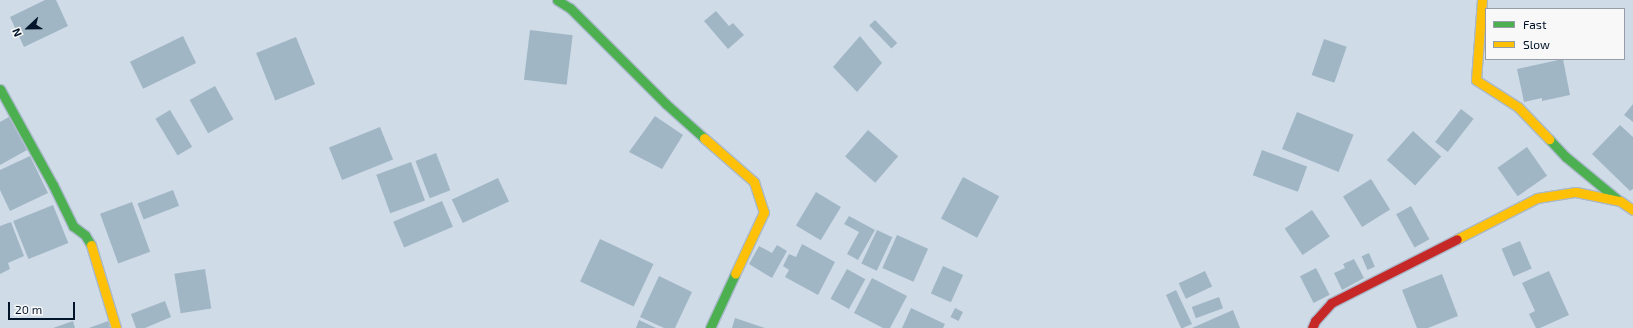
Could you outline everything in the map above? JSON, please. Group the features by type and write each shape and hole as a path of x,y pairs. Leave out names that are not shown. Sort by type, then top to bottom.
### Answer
{"street":[{"path":"557,0 570,8 666,104 754,182 764,212 710,328"},
{"path":"1482,0 1476,80 1518,107 1566,157 1633,210"},
{"path":"0,90 53,185 73,226 85,235 91,244 116,328"},
{"path":"1312,328 1315,321 1331,303 1537,198 1576,192 1620,201"}],"building":[{"path":"45,0 56,0 68,26 24,47 10,17"},
{"path":"716,11 729,26 733,23 744,35 728,49 704,21"},
{"path":"875,20 897,43 891,49 869,26"},
{"path":"530,30 573,35 567,85 524,80"},
{"path":"183,36 196,63 143,89 130,62"},
{"path":"860,36 882,63 857,92 833,67"},
{"path":"296,37 315,84 275,100 256,53"},
{"path":"1324,39 1347,47 1334,83 1312,75"},
{"path":"1563,60 1570,95 1542,101 1542,98 1524,102 1517,69"},
{"path":"215,86 233,119 208,133 190,100"},
{"path":"1633,104 1633,122 1624,115"},
{"path":"1461,109 1474,119 1448,152 1435,142"},
{"path":"170,110 192,147 178,156 155,119"},
{"path":"1297,112 1354,135 1339,172 1282,149"},
{"path":"655,116 683,135 662,169 629,152"},
{"path":"9,117 27,150 0,165 0,122"},
{"path":"1620,125 1633,137 1633,189 1630,191 1592,154"},
{"path":"380,127 393,159 342,180 329,148"},
{"path":"868,130 898,156 875,183 845,156"},
{"path":"1413,131 1441,156 1415,185 1387,160"},
{"path":"1527,147 1547,176 1518,196 1498,168"},
{"path":"1262,150 1307,166 1298,192 1253,175"},
{"path":"436,153 450,190 430,198 415,161"},
{"path":"30,156 48,193 10,211 0,190 0,170"},
{"path":"411,162 425,201 390,213 376,175"},
{"path":"963,177 999,196 977,238 941,218"},
{"path":"498,178 509,202 463,223 452,200"},
{"path":"1371,179 1390,210 1362,227 1343,196"},
{"path":"173,190 179,206 144,219 138,204"},
{"path":"816,192 841,207 821,240 796,225"},
{"path":"442,201 453,227 404,247 393,222"},
{"path":"132,202 150,252 118,263 100,214"},
{"path":"53,205 68,243 28,259 13,221"},
{"path":"1411,206 1429,239 1415,247 1396,214"},
{"path":"1312,210 1330,237 1303,255 1285,228"},
{"path":"849,216 875,230 858,260 847,254 859,232 844,224"},
{"path":"11,222 24,256 8,263 10,269 0,274 0,226"},
{"path":"877,230 892,237 877,271 861,264"},
{"path":"897,235 928,249 913,282 882,268"},
{"path":"600,239 653,264 634,307 580,282"},
{"path":"1520,241 1532,269 1513,276 1502,249"},
{"path":"802,244 835,262 818,295 785,277 789,270 783,266 789,254 796,257"},
{"path":"777,245 787,251 772,278 749,264 759,246 772,253"},
{"path":"1369,253 1375,267 1367,270 1362,256"},
{"path":"1354,259 1364,278 1342,290 1334,273 1345,268 1343,264"},
{"path":"943,266 963,275 951,302 931,293"},
{"path":"1316,268 1330,295 1314,303 1300,276"},
{"path":"205,269 211,309 181,313 174,274"},
{"path":"847,269 865,279 849,309 831,299"},
{"path":"1205,271 1212,286 1186,299 1179,283"},
{"path":"1549,271 1569,315 1540,328 1536,328 1529,314 1535,311 1522,283"},
{"path":"1442,274 1458,316 1428,328 1417,328 1402,290"},
{"path":"659,276 692,292 675,328 664,328 640,317"},
{"path":"872,278 907,296 890,328 883,328 854,313"},
{"path":"1176,290 1192,324 1183,328 1181,328 1166,295"},
{"path":"1219,297 1223,308 1196,318 1192,307"},
{"path":"165,301 171,317 145,328 136,328 131,314"},
{"path":"911,308 945,324 943,328 902,328"},
{"path":"955,308 963,312 958,321 950,317"},
{"path":"1233,310 1240,328 1192,328"},
{"path":"735,318 765,328 732,328"},
{"path":"639,320 656,328 636,328"},
{"path":"73,321 75,328 53,328"},
{"path":"108,321 110,328 89,328"}],"traffic: fast":[{"path":"557,0 570,8 666,104 704,138"},
{"path":"0,89 53,185 73,226 85,235 91,245"},
{"path":"1549,139 1566,157 1617,199"},
{"path":"710,328 735,274"}],"traffic: slow":[{"path":"1482,0 1476,80 1518,107 1549,139"},
{"path":"704,138 754,182 764,212 735,274"},
{"path":"1457,239 1537,198 1576,192 1620,201 1633,210"},
{"path":"91,245 116,328"}],"traffic: jam":[{"path":"1312,328 1315,321 1331,303 1457,239"}]}
